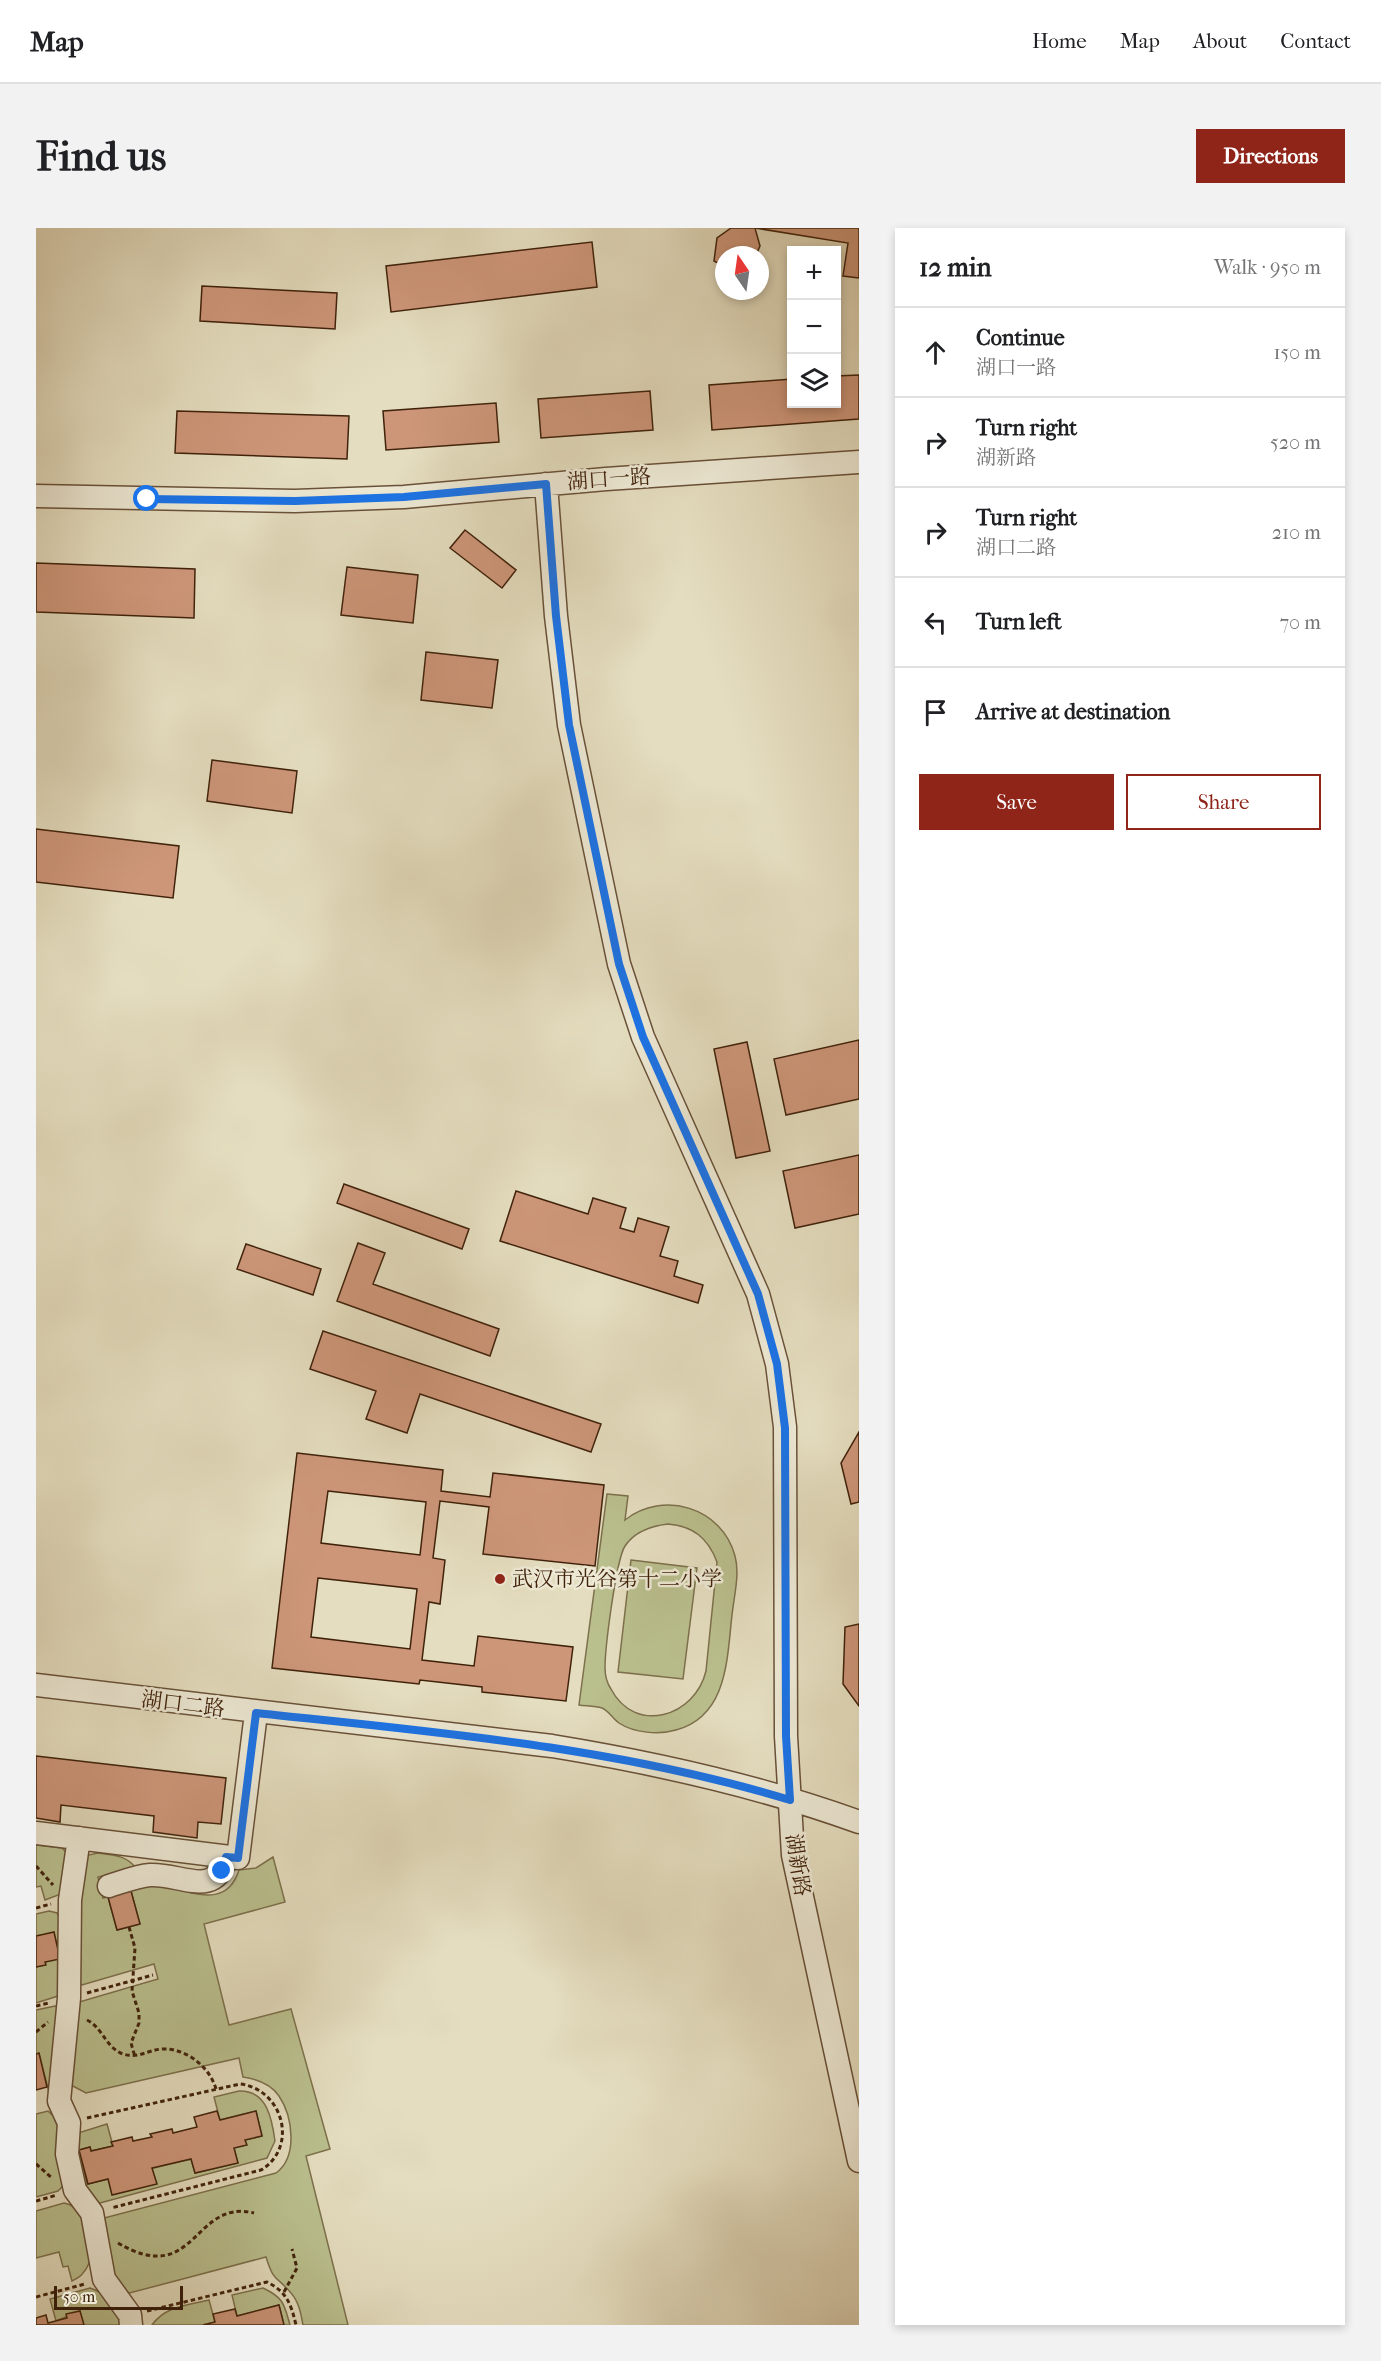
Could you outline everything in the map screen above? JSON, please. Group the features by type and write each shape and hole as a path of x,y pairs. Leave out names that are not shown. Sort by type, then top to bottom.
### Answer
{"street":[{"name":"湖口一路","path":"36,496 295,501 404,497 546,484 859,462"},
{"name":"湖新路","path":"546,484 568,715 619,964 643,1037 758,1294 777,1364 785,1428 786,1736 793,1855 859,2162"},
{"name":"湖口二路","path":"36,1685 256,1713 552,1746 622,1758 743,1785 859,1822"},
{"path":"36,1833 238,1858 256,1713"},
{"path":"80,1838 70,1900 68,2008 59,2101 69,2123 67,2154 75,2190 94,2221 104,2279 131,2320"},
{"path":"109,1886 151,1875 194,1881 213,1879 222,1871 226,1857"}],"path":[{"path":"129,1927 135,1948 132,1991 139,2013 139,2023 131,2043 135,2056"},
{"path":"68,2008 133,1980 153,1975"},
{"path":"68,2008 94,2023 110,2045 121,2053 135,2056 164,2049 201,2064 212,2074 216,2089"},
{"path":"69,2123 240,2084 250,2085 272,2099 278,2113 282,2141 279,2153 272,2163 261,2170 94,2221"},
{"path":"94,2221 123,2246 162,2258 176,2254 203,2229 228,2213 245,2211 254,2213"},
{"path":"284,2292 297,2268 292,2249"},
{"path":"36,2297 104,2279"},
{"path":"131,2320 267,2282 284,2292 291,2303 296,2325"}],"green space":[{"path":"607,1494 628,1496 625,1520 640,1511 656,1506 673,1505 689,1508 705,1515 718,1525 728,1539 735,1556 737,1570 726,1667 715,1699 706,1712 693,1723 676,1730 662,1732 632,1729 619,1723 602,1708 579,1705","holes":["668,1524 685,1527 704,1540 717,1562 706,1671 700,1687 690,1700 677,1709 649,1716 634,1712 622,1703 607,1682 605,1658 612,1605 618,1568 625,1546 629,1541 650,1528"]},
{"path":"631,1560 697,1568 683,1679 618,1672"},
{"path":"36,1845 62,1848 67,1853 61,1894 45,1900 41,1886 36,1887"},
{"path":"98,1853 124,1858 136,1868 98,1877 103,1898 108,1897 117,1930 140,1924 131,1891 150,1886 213,1895 223,1892 232,1884 239,1870 256,1868 273,1857 285,1902 204,1924 229,2025 291,2009 330,2149 306,2156 348,2325 303,2325 296,2300 273,2275 266,2257 122,2295 112,2278 104,2218 276,2173 288,2157 291,2136 288,2115 279,2096 263,2083 243,2077 239,2058 86,2093 69,2084 79,2002 158,1979 154,1964 82,1985 74,1979 84,1856"},
{"path":"49,1911 57,1913 63,1930 64,1980 58,1996 36,2003 36,1967 60,1958 54,1933 36,1936 36,1914"},
{"path":"57,2007 49,2092 39,2054 36,2054 36,2010"},
{"path":"239,2091 256,2095 270,2115 275,2141 267,2158 100,2203 85,2190 75,2159 74,2148 78,2133 107,2124 113,2146 91,2151 90,2147 79,2150 87,2184 191,2159 195,2173 238,2163 234,2148 246,2145 245,2140 262,2136 256,2111 220,2120 214,2097"},
{"path":"48,2111 58,2120 63,2186 58,2191 36,2197 36,2114"},
{"path":"64,2203 80,2213 90,2232 92,2243 88,2264 81,2276 72,2281 68,2266 63,2267 59,2252 36,2258 36,2211"},
{"path":"90,2288 104,2294 112,2301 122,2325 84,2325 80,2311 56,2321 50,2299"},
{"path":"263,2288 282,2302 290,2325 284,2325 279,2305 237,2316 232,2295"},
{"path":"209,2300 215,2322 203,2325 152,2325 170,2310"}],"building":[{"path":"731,228 755,228 760,246 716,246 717,238"},
{"path":"755,228 859,228 859,278 843,276 848,243"},
{"path":"592,242 597,287 391,312 386,266"},
{"path":"202,286 337,293 335,329 200,321"},
{"path":"859,375 859,419 712,430 709,385 787,379 787,408 841,408 841,376"},
{"path":"650,391 653,430 541,438 538,399"},
{"path":"496,403 499,442 386,450 383,411"},
{"path":"177,411 349,416 347,459 175,453"},
{"path":"465,530 516,570 502,588 450,548"},
{"path":"36,563 195,569 194,618 36,612"},
{"path":"347,567 418,575 413,623 341,615"},
{"path":"426,652 498,660 492,708 421,700"},
{"path":"212,760 297,771 292,813 207,801"},
{"path":"36,829 179,846 173,898 36,882"},
{"path":"859,1040 859,1099 786,1115 774,1059"},
{"path":"747,1042 770,1151 736,1158 714,1049"},
{"path":"859,1155 859,1214 795,1228 783,1171"},
{"path":"344,1184 469,1229 462,1249 337,1203"},
{"path":"516,1191 588,1214 593,1198 626,1208 620,1228 634,1232 638,1218 669,1227 660,1256 678,1261 674,1276 703,1285 698,1303 500,1241"},
{"path":"358,1243 385,1253 373,1284 499,1329 490,1356 337,1301"},
{"path":"246,1244 321,1269 313,1295 237,1269"},
{"path":"323,1331 601,1424 591,1452 420,1394 407,1433 366,1419 376,1391 310,1369"},
{"path":"859,1432 859,1502 851,1504 841,1463"},
{"path":"297,1453 443,1470 441,1491 490,1497 493,1473 604,1485 595,1566 483,1554 489,1507 440,1501 433,1558 445,1560 440,1604 429,1602 422,1660 474,1666 478,1636 573,1647 566,1701 482,1692 482,1687 420,1680 419,1684 272,1668","holes":["328,1491 426,1502 420,1555 321,1543","318,1578 417,1589 410,1649 311,1637"]},
{"path":"859,1624 859,1706 843,1684 845,1627"},
{"path":"36,1756 226,1778 221,1824 198,1822 197,1838 153,1832 154,1816 61,1805 60,1822 36,1818"},
{"path":"131,1891 140,1924 117,1930 108,1897"},
{"path":"54,1932 60,1959 45,1962 46,1965 36,1967 36,1936"},
{"path":"39,2053 47,2087 36,2090 36,2054"},
{"path":"217,2111 220,2120 256,2111 262,2136 245,2140 247,2145 234,2148 238,2163 195,2173 191,2159 152,2168 157,2184 112,2195 108,2179 88,2184 79,2150 90,2147 91,2151 113,2146 111,2142 132,2137 133,2141 172,2129 173,2133 197,2127 194,2117"},
{"path":"279,2305 284,2325 203,2325 215,2322 213,2314 235,2309 237,2316"},
{"path":"80,2311 84,2325 36,2325 36,2318 46,2315 48,2323 67,2318 66,2314"}],"place":[{"name":"武汉市光谷第十二小学","path":"500,1579"}],"route":[{"path":"147,499 295,501 404,497 546,484 556,616 569,725 619,964 643,1037 758,1294 777,1364 785,1428 786,1736 790,1800 743,1785 633,1760 552,1746 256,1713 238,1858 226,1857 222,1871"}]}
